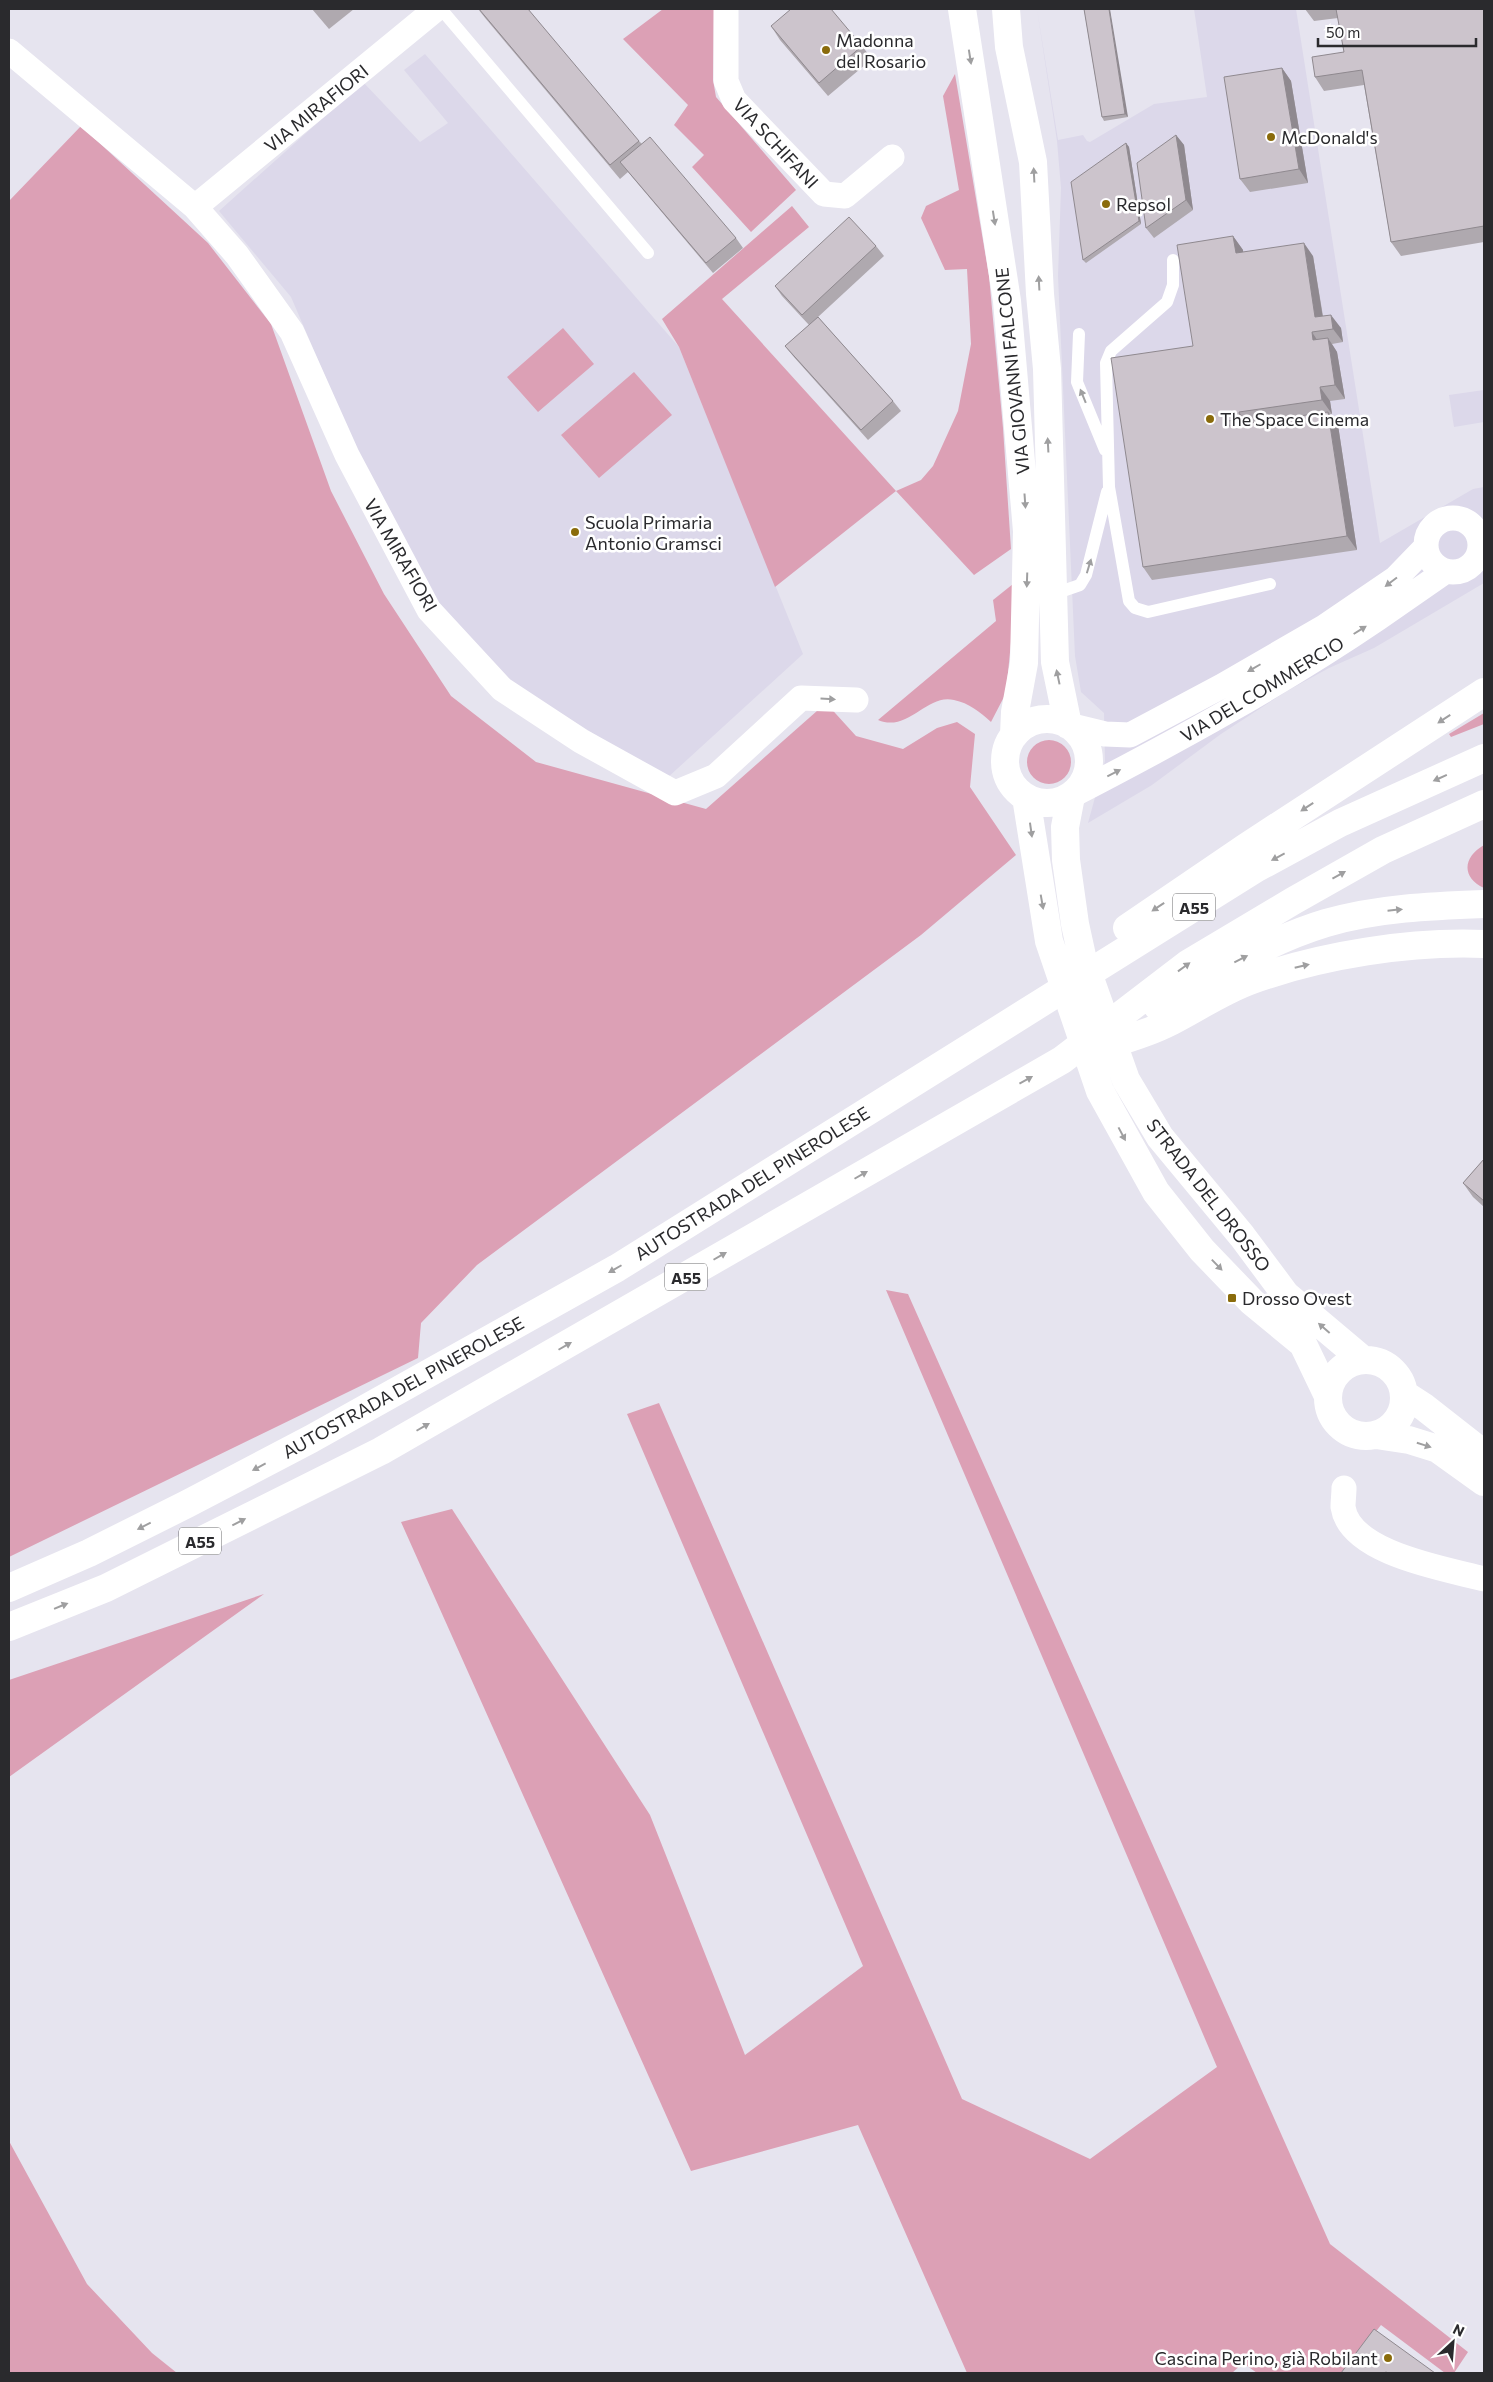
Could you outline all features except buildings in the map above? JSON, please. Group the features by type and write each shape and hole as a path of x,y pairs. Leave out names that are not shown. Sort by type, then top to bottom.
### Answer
{"main road":[{"name":"VIA GIOVANNI FALCONE","path":"962,9 1007,301 1027,531 1024,663 1015,712 1014,735 1006,752 1007,773 1011,783 1026,797"},
{"name":"VIA GIOVANNI FALCONE","path":"1006,9 1008,47 1033,162 1040,294 1047,369 1055,662 1068,725 1080,735 1087,749 1089,762 1087,775 1080,787 1071,796"},
{"path":"917,1080 1116,936 1238,852 1484,692"},
{"path":"1014,735 1030,723 1039,720 1059,721 1068,725"},
{"name":"AUTOSTRADA DEL PINEROLESE","path":"9,1588 89,1553 312,1439 617,1268 1257,868 1340,824 1484,758"},
{"path":"1026,797 1049,803 1071,796"},
{"name":"STRADA DEL DROSSO","path":"1071,796 1065,827 1066,860 1075,924 1082,956 1126,1080 1160,1137 1242,1236 1286,1295 1362,1359"},
{"name":"STRADA DEL DROSSO","path":"1026,797 1049,941 1100,1091 1156,1192 1202,1250 1240,1289 1303,1344 1327,1394"},
{"name":"A55","path":"12,1626 106,1588 381,1451 1062,1060 1190,964 1293,901 1384,850 1484,804"},
{"path":"1062,1060 1235,962 1298,932 1327,923 1392,910 1484,904"},
{"path":"1062,1060 1162,1026 1251,980 1289,969 1383,950 1432,944 1484,944"},
{"path":"1376,1435 1387,1430 1400,1415 1404,1394 1401,1382 1395,1372 1385,1364 1374,1360 1362,1359 1341,1368 1334,1375 1327,1394 1331,1414 1344,1430 1365,1436 1376,1435 1409,1440 1438,1449 1484,1482"},
{"path":"1404,1394 1424,1407 1484,1454"}],"street":[{"name":"VIA MIRAFIORI","path":"195,207 436,9"},
{"name":"VIA SCHIFANI","path":"726,9 726,80 734,100 824,194 845,196 892,158"},
{"name":"VIA MIRAFIORI","path":"9,51 195,207 237,255 292,332 346,455 429,610 502,689 582,741 675,793 716,776 801,698 856,700"},
{"path":"1458,518 1467,521 1478,534 1481,545 1480,559 1459,572 1446,571 1437,567 1430,560 1426,548 1426,538 1436,524 1447,518 1484,513"},
{"name":"VIA DEL COMMERCIO","path":"1068,725 1105,734 1130,735 1213,691 1324,627 1396,578 1426,548"},
{"name":"VIA DEL COMMERCIO","path":"1071,796 1141,760 1242,702 1361,630 1446,571"},
{"path":"1344,1488 1343,1508 1352,1526 1369,1541 1391,1554 1484,1579"}],"lane":[{"path":"441,9 648,253"},
{"path":"1173,260 1174,285 1167,302 1111,351 1106,362 1109,487 1129,601 1135,608 1148,612 1270,584"},
{"path":"1079,334 1077,382 1108,457"},
{"path":"1054,594 1080,585 1086,575 1109,487"}],"shaded area":[{"path":"663,9 714,9 713,80 716,97 796,190 751,232 692,167 704,155 674,125 688,105 623,39"},
{"path":"1037,9 1058,140 1083,135 1090,142 1154,104 1207,97 1194,9 1296,9 1380,543 1473,489 1484,487 1484,583 1374,648 1329,668 1287,691 1221,734 1152,785 1088,823 1105,761 1104,713 1081,692 1075,656 1058,276 1061,188 1057,141"},
{"name":"Scuola Primaria Antonio Gramsci","path":"425,54 679,347 803,654 666,779 501,676 435,603 368,476 291,297 219,211 363,82 420,142 448,123 404,70"},
{"path":"955,74 989,276 1003,428 1011,549 974,575 896,491 921,480 933,466 958,411 971,344 967,269 945,270 921,218 926,206 959,190 943,96"},
{"path":"81,126 208,243 271,324 331,491 384,594 451,696 536,762 706,809 826,703 856,736 903,749 937,728 957,722 975,734 970,787 1016,855 921,935 477,1265 421,1323 418,1358 9,1557 9,201"},
{"path":"792,206 809,227 722,299 896,491 775,587 679,347 662,319"},
{"path":"563,328 594,364 538,412 507,377"},
{"path":"634,372 672,415 599,478 561,435"},
{"path":"1484,390 1484,422 1454,427 1449,395"},
{"path":"1013,584 1011,642 1006,693 991,722 965,703 944,699 899,721 889,723 878,720 996,621 993,600"},
{"path":"1484,713 1484,724 1451,737 1449,734"},
{"path":"1049,740 1061,744 1067,750 1071,762 1067,774 1061,780 1049,784 1037,780 1031,774 1027,762 1031,750 1037,744"},
{"path":"1484,845 1484,888 1471,878 1468,873 1468,867 1472,855"},
{"path":"886,1290 908,1294 1330,2244 1468,2352 1454,2373 1445,2373 1381,2325 1344,2373 1257,2373 1243,2363 1232,2373 967,2373 858,2125 691,2171 401,1522 452,1509 650,1815 745,2055 863,1966 627,1414 659,1403 962,2099 1090,2159 1217,2067"},
{"path":"264,1594 9,1777 9,1680"},
{"path":"9,2141 87,2284 152,2353 177,2373 9,2373"}],"place":[{"name":"Madonna del Rosario","path":"826,50"},
{"name":"McDonald's","path":"1271,137"},
{"name":"Repsol","path":"1106,204"},
{"name":"The Space Cinema","path":"1210,419"},
{"name":"Scuola Primaria Antonio Gramsci","path":"575,532"},
{"name":"Drosso Ovest","path":"1232,1298"},
{"name":"Cascina Perino, già Robilant","path":"1388,2358"}]}
